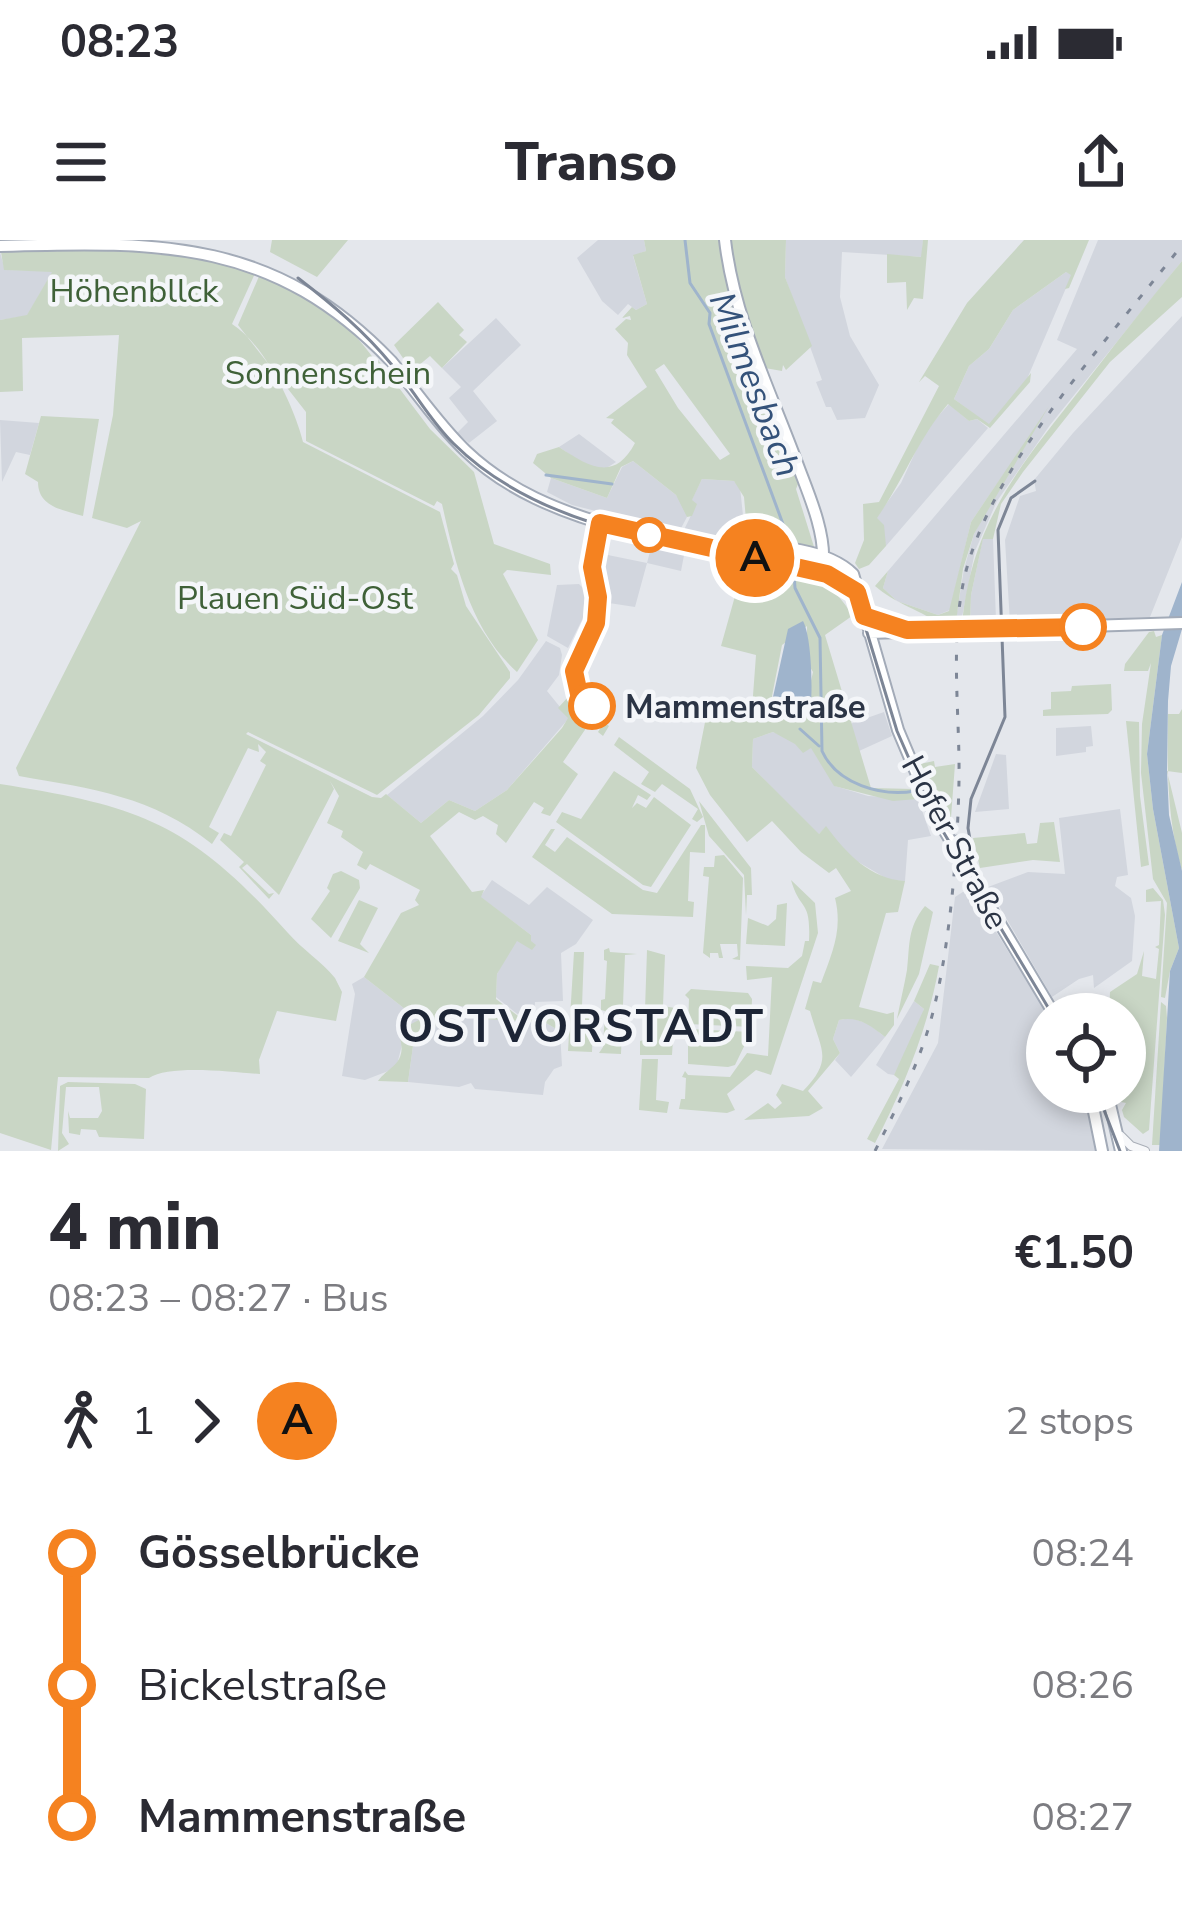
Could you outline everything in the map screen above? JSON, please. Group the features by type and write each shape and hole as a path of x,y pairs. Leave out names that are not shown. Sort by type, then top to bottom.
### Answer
{"main road":[{"path":"724,240 734,297 800,472 824,558 821,572"},
{"path":"0,246 193,245 270,263 314,288 352,319 455,444 506,482 551,506 600,523 821,572 857,592"},
{"path":"740,553 767,547 824,558"},
{"name":"Hofer Straße","path":"824,558 849,569 856,579 898,730 931,808 1041,993"},
{"path":"864,616 907,630"},
{"path":"869,633 1182,622"},
{"path":"1096,1113 1106,1151"},
{"path":"1112,1113 1121,1151"}],"street":[{"path":"1118,1132 1128,1144 1148,1151"}],"shaded area":[{"path":"598,240 644,240 646,251 633,256 647,304 636,310 628,304 618,315 602,301 577,258"},
{"path":"786,240 923,240 922,257 842,252 840,297 850,336 879,385 865,418 837,420 831,407 826,407 816,382 822,380 785,277"},
{"path":"1098,240 1182,240 1182,261 1050,425 997,501 975,551 962,617 956,618 974,534 1005,472 971,522 950,610 938,615 897,601 883,588 888,571 1077,349 1057,340"},
{"path":"0,252 5,270 53,271 27,316 0,320"},
{"path":"1066,272 1072,274 1024,386 989,425 954,399 969,366 989,349 1013,310"},
{"path":"1182,316 1182,537 1150,617 1010,623 1005,540 1020,496 1036,491 1034,480 1073,433"},
{"path":"496,318 521,345 473,391 497,421 469,443 457,433 468,422 449,398 461,387 442,368"},
{"path":"949,404 969,421 977,419 988,428 886,546 876,518 901,483 925,431"},
{"path":"0,420 39,423 30,455 16,452 2,482"},
{"path":"579,434 616,462 605,469 591,469 559,447"},
{"path":"633,461 676,495 686,509 679,532 572,505 547,492 551,478 607,498 622,467"},
{"path":"702,479 734,481 740,487 746,544 683,532"},
{"path":"983,538 993,539 996,620 970,623 971,595"},
{"path":"652,544 685,550 681,571 647,563"},
{"path":"603,554 647,563 635,607 609,603"},
{"path":"579,584 585,590 583,618 568,648 547,636 557,585"},
{"path":"546,641 560,648 562,655 559,675 547,691 569,718 507,790 475,811 449,800 421,823 387,795 483,716 518,680"},
{"path":"884,712 892,736 859,751 850,724"},
{"path":"1091,726 1093,746 1086,747 1086,752 1056,756 1056,728"},
{"path":"773,732 811,747 835,786 868,796 918,799 931,836 908,840 905,881 889,880 848,856 826,827 818,835 752,767 753,739"},
{"path":"996,754 1006,755 1009,809 975,812"},
{"path":"1120,809 1128,875 1117,877 1115,886 1131,898 1135,916 1132,961 1094,988 1093,975 1050,993 988,887 1028,872 1065,874 1059,818"},
{"path":"492,880 529,905 547,887 593,920 576,944 561,953 563,1001 535,1002 534,1017 521,1017 496,997 497,974 506,957 517,940 531,941 531,935 480,897"},
{"path":"969,888 1034,993 1026,993 1026,1113 1091,1113 1099,1151 882,1149 938,1043 955,897"},
{"path":"364,977 419,1020 402,1045 396,1068 365,1080 342,1076 355,994 352,984"},
{"path":"914,1001 924,1009 919,1028 894,1075 888,1074 876,1065"},
{"path":"453,1005 481,1009 481,1019 544,1022 560,1031 562,1066 545,1082 543,1095 475,1089 471,1083 459,1087 408,1082 414,1039 425,1038 439,1010"},
{"path":"851,1018 885,1037 851,1077 835,1060 840,1053 833,1039 839,1020"}],"green space":[{"path":"272,240 348,240 317,277 270,252"},
{"path":"644,240 719,240 729,298 798,484 815,550 765,541 748,543 744,497 734,481 702,479 692,500 697,504 687,517 676,495 633,461 621,467 607,498 551,478 533,463 537,454 559,447 590,465 609,467 635,443 611,423 614,419 606,418 647,387 627,355 628,343 615,329 631,320 630,316 622,318 632,307 636,310 647,304 633,255 646,251","holes":["664,364 730,454 720,460 678,408 655,370"]},
{"path":"729,240 786,240 785,277 812,346 786,370 783,365 782,371 765,368 738,296"},
{"path":"923,240 928,240 923,299 914,298 907,310 906,282 887,283 887,254 921,257"},
{"path":"1024,240 1089,240 1069,288 1065,289 1071,275 1066,272 1013,310 989,349 969,366 954,399 989,424 1031,373 1030,382 990,428 977,419 969,421 948,404 877,518 884,525 886,546 859,569 855,563 864,540 863,504 879,502 939,386 925,376 919,382 967,303"},
{"path":"93,247 159,251 257,269 232,324 256,346 276,377 303,442 440,512 454,564 451,569 466,606 510,672 479,715 377,795 246,734 372,797 386,794 421,823 449,800 475,811 507,790 562,728 568,718 558,708 569,696 609,726 603,736 598,732 601,727 591,721 563,762 578,774 550,816 541,813 544,808 534,802 506,843 496,834 498,825 483,816 475,820 459,812 430,836 472,892 484,890 481,897 531,935 536,945 532,950 517,941 497,974 496,999 522,1019 543,1020 552,1008 561,1010 561,1039 560,1031 544,1022 481,1019 481,1009 453,1005 439,1010 433,1036 414,1039 408,1082 378,1081 399,1059 400,1038 407,1026 419,1020 364,977 401,913 419,905 415,900 420,890 370,864 366,870 357,865 363,852 341,837 343,831 327,823 339,796 330,781 334,789 279,895 247,864 242,868 269,894 274,893 269,899 239,867 244,862 220,840 224,833 231,836 266,765 260,761 266,752 258,744 259,752 248,748 209,827 219,833 212,844 144,805 19,776 16,768 141,521 127,528 92,518 113,415 119,335 22,338 23,391 0,392 0,320 27,315 52,272 4,270 1,252"},
{"path":"1182,261 1182,297 1110,362 1001,504 993,539 983,539 970,623 996,620 993,625 962,625 976,557 987,527 1001,499 1037,445"},
{"name":"Sonnenschein","path":"260,274 325,309 378,360 430,429 474,472 494,544 550,564 551,575 507,570 503,574 538,640 517,672 476,616 442,504 437,501 434,506 306,441 306,412 238,325"},
{"path":"438,302 464,330 459,335 467,342 442,368 430,356 412,371 394,345"},
{"path":"1049,406 974,534 963,569 956,622 940,624 898,601 938,615 949,611 971,522"},
{"path":"41,416 99,419 83,516 47,502 38,482 25,474"},
{"path":"744,564 791,571 833,591 852,616 825,635 871,788 914,789 918,799 893,801 834,786 811,748 803,753 773,732 753,739 752,767 819,834 826,826 860,863 905,881 898,912 886,913 859,1007 894,1012 894,1025 885,1037 864,1023 839,1020 833,1039 840,1053 808,1091 823,1108 809,1116 744,1120 768,1103 775,1109 782,1103 776,1095 782,1084 803,1091 819,1071 821,1045 810,1011 805,1009 813,981 821,983 835,941 835,898 851,891 836,868 829,873 772,821 747,842 710,795 696,768 709,702 752,709 756,655 721,646","holes":["807,626 807,662 813,672 803,716 782,713 772,696 782,645"]},
{"path":"888,571 883,588 897,601 875,586"},
{"path":"1154,631 1156,637 1162,635 1147,754 1179,948 1165,998 1161,997 1167,903 1153,879 1141,773 1151,663 1148,671 1124,671"},
{"path":"1111,684 1108,714 1043,716 1043,710 1051,709 1051,692"},
{"path":"1182,709 1182,773 1168,771 1168,714 1179,714"},
{"path":"1126,721 1139,722 1140,796 1149,865 1141,867"},
{"path":"619,737 690,789 703,817 697,822 692,819 698,809 662,784 655,792 641,784 649,772 614,745"},
{"path":"934,761 935,767 955,764 950,831 920,764"},
{"path":"614,771 651,795 647,800 638,795 632,808 637,803 646,808 654,797 691,825 651,887 556,822 562,812 581,819"},
{"path":"1168,776 1182,833 1182,871 1173,833"},
{"path":"0,784 128,812 191,844 254,896 335,978 342,992 336,1021 277,1011 259,1060 260,1074 186,1070 149,1078 58,1077 51,1150 0,1133"},
{"path":"699,801 751,868 752,895 747,895 746,915 744,875 709,836"},
{"path":"1054,822 1060,862 1033,860 980,868 973,838 1025,833 1027,844 1037,843 1040,823"},
{"path":"705,825 705,853 690,852 688,901 694,902 693,917 612,914 532,857 555,829 545,845 555,852 567,837 643,890 657,893"},
{"path":"724,855 743,878 740,960 732,959 738,956 737,944 720,944 723,958 718,953 710,953 710,958 703,953 709,877 703,876 704,867 714,867 715,856"},
{"path":"341,871 359,880 360,888 331,938 311,919 330,891 333,874"},
{"path":"791,880 815,903 818,933 771,1075 756,1070 727,1094 735,1110 727,1113 679,1109 685,1099 685,1071 730,1077 747,1053 768,1056 772,977 747,980 746,966 788,968 802,956 805,941 809,941 807,911"},
{"path":"1153,888 1163,900 1165,915 1149,1130 1143,1134 1123,1113 1146,1113 1146,993 1110,993 1137,974 1144,951 1142,976 1156,979 1161,901 1146,902 1146,890"},
{"path":"359,900 378,908 360,944 369,953 338,941"},
{"path":"787,903 785,946 746,944 748,918 768,926 776,919 777,905"},
{"path":"925,906 933,912 919,974 897,1019 912,929"},
{"path":"604,950 610,952 637,954 625,955 621,1054 599,1053 605,1011 601,1010"},
{"path":"647,950 665,955 663,1006 675,1008 672,1055 640,1055"},
{"path":"574,952 584,952 582,1006 594,1007 592,1052 568,1051"},
{"path":"930,964 939,966 922,1034 875,1143 867,1139 899,1079 894,1075 924,1009 914,1001"},
{"path":"691,989 748,993 751,1027 688,1024 685,995"},
{"path":"1161,1002 1167,1018 1161,1137 1160,1145 1152,1145"},
{"path":"690,1029 751,1032 735,1065 728,1067 688,1064 688,1037 683,1036"},
{"path":"642,1059 658,1059 656,1100 669,1102 667,1113 639,1110"},
{"path":"68,1082 135,1084 146,1089 144,1139 99,1137 96,1130 69,1133 68,1111 70,1118 98,1118 102,1111 99,1087 66,1087 62,1133 69,1144 58,1151 60,1086"}],"water":[{"path":"1182,582 1182,629 1171,666 1168,701 1167,770 1169,815 1182,871 1182,1151 1159,1151 1170,971 1179,948 1147,754 1162,635"},
{"path":"803,621 811,666 810,714 777,715 771,706 788,629"}],"waterway":[{"name":"Milmesbach","path":"685,240 690,283 710,313 709,324 790,543"},
{"path":"546,475 612,484"},
{"path":"748,522 777,529"},
{"name":"Milmesbach","path":"794,574 795,588 820,638 822,751 838,772 861,786 915,791"},
{"path":"800,729 819,746"}],"tram line":[{"path":"298,278 370,341 454,444 492,475 534,500 627,533 822,570 846,584 858,603 897,731 935,818 1039,993"},
{"path":"975,868 968,828 971,799 1005,717 998,530 1011,498 1035,481"},
{"path":"1105,1113 1120,1151"}],"railway":[{"path":"875,1151 923,1045 945,955 957,835 957,648 966,571 981,528 1029,442 1182,245"}],"bus line":[{"name":"A","path":"592,706 579,694 574,671 596,623 598,597 592,567 600,523 827,574 857,592 864,616 907,630 1083,627"}],"place":[{"name":"Mammenstraße","path":"592,706"}],"district":[{"name":"OSTVORSTADT","path":"582,1026"}],"park label":[{"name":"Höhenbllck","path":"134,290"},
{"name":"Plauen Süd-Ost","path":"295,597"}]}
